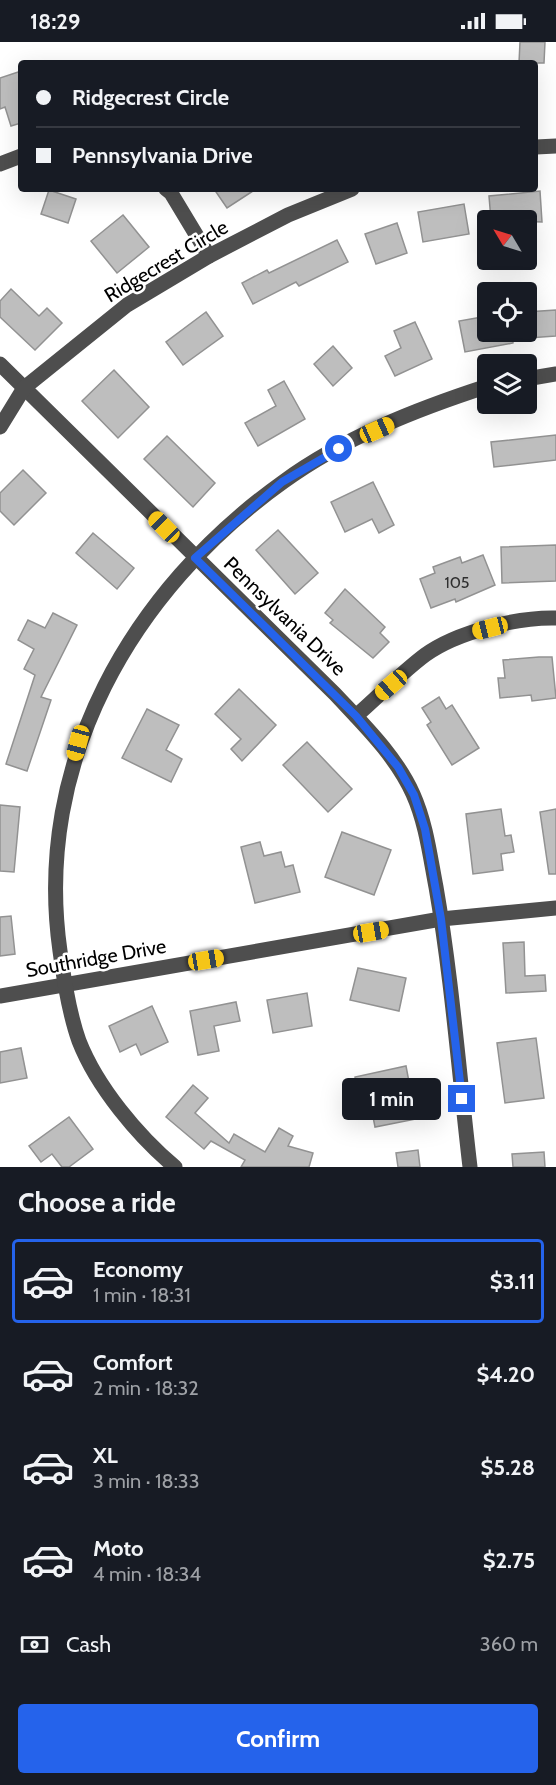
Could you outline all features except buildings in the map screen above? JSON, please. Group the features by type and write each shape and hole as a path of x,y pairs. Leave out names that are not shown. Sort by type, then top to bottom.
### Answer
{"street":[{"path":"538,147 556,146"},
{"path":"0,164 18,157"},
{"path":"170,192 209,256"},
{"name":"Ridgecrest Circle","path":"0,427 24,388 126,305 209,256 288,215 345,192"},
{"name":"Pennsylvania Drive","path":"0,364 356,716 398,767 414,795 425,829 441,919 470,1167"},
{"path":"537,377 556,374"},
{"path":"175,1167 145,1142 111,1097 80,1042 64,985 56,923 56,868 63,804 78,743 123,650 195,558 282,482 320,459 439,402 477,390"},
{"path":"356,716 426,655 467,634 536,617 556,618"},
{"name":"Southridge Drive","path":"0,996 441,919 556,909"}],"route":[{"path":"339,449 282,482 230,525 195,558 356,716 398,767 414,795 425,829 441,919 462,1099"}]}
